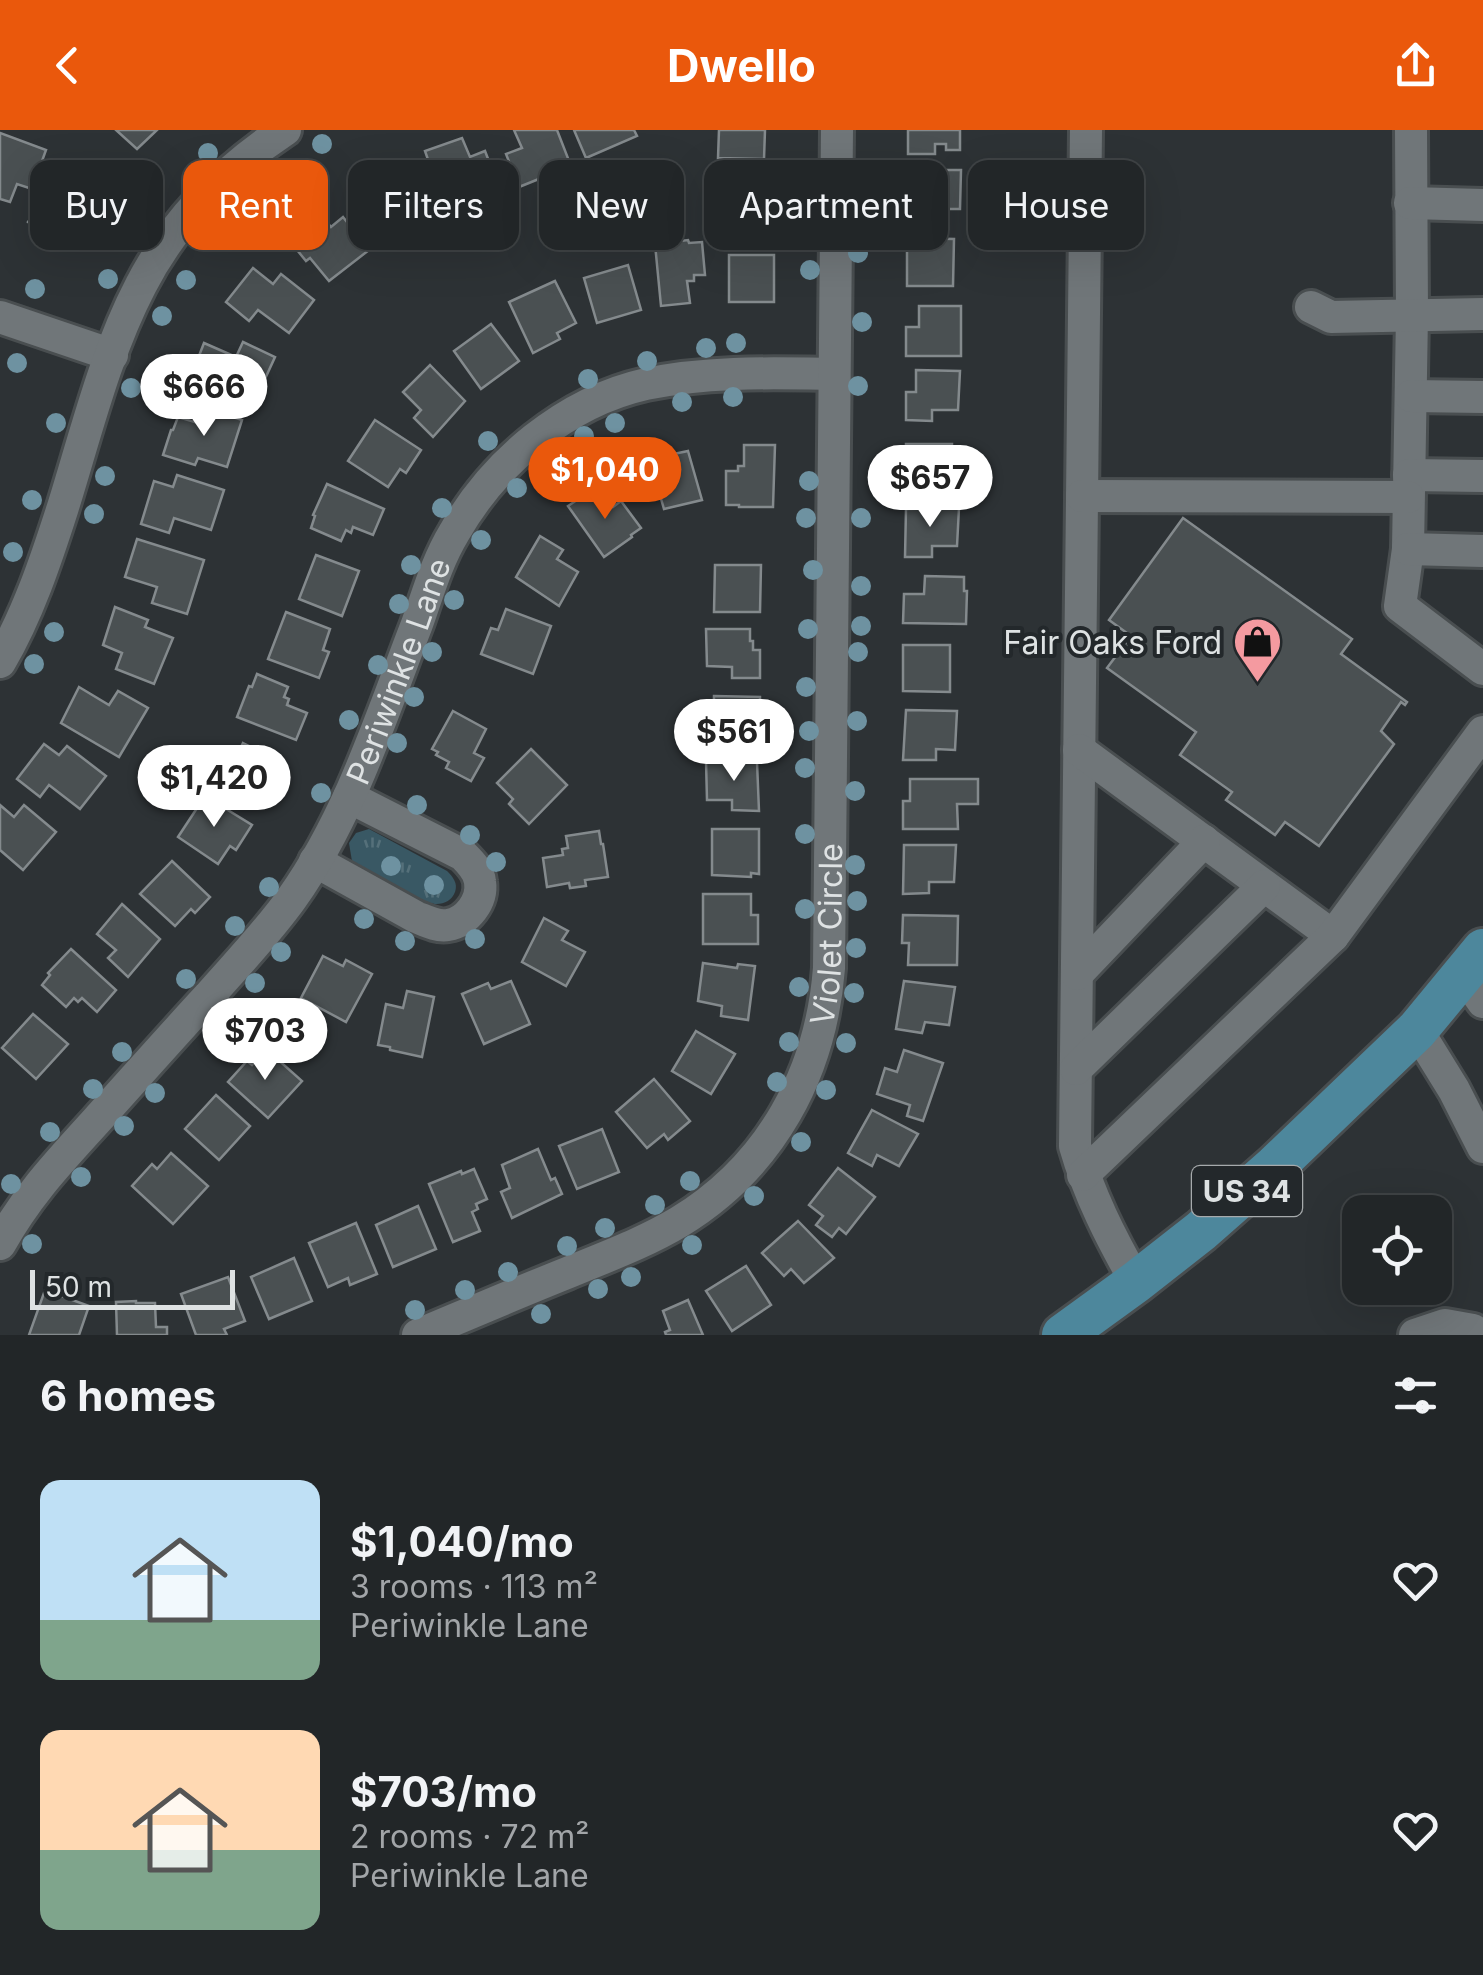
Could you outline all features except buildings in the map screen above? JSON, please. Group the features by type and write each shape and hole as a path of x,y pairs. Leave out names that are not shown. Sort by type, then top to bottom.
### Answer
{"main road":[{"name":"US 34","path":"1063,1335 1201,1231 1477,976"}],"street":[{"path":"0,662 44,566 125,318 142,283 183,221 231,171 285,130"},
{"name":"Violet Circle","path":"418,1335 639,1242 693,1213 751,1161 772,1135 804,1080 822,1026 829,968 837,130"},
{"path":"1086,130 1075,1146 1100,1216 1136,1282"},
{"path":"1411,130 1408,548 1400,606 1483,670"},
{"path":"1410,203 1483,205"},
{"path":"1310,307 1331,317 1483,314"},
{"path":"0,317 112,356"},
{"name":"Periwinkle Lane","path":"0,1244 34,1189 289,902 349,798 453,534 482,491 516,454 576,412 643,385 705,374 834,374"},
{"path":"1411,396 1483,397"},
{"path":"1082,496 1408,486 1483,476"},
{"path":"1408,548 1483,551"},
{"path":"1084,1175 1333,936 1483,732"},
{"path":"1079,750 1333,936"},
{"path":"315,861 433,924 450,925 466,917 478,902 480,883 475,867 463,854 349,798"},
{"path":"1077,974 1204,841"},
{"path":"1076,1069 1264,886"},
{"path":"1417,1030 1483,1147"},
{"path":"1414,1335 1445,1324 1473,1330 1476,1335"}],"green space":[{"path":"369,829 447,871 455,883 452,897 442,903 429,903 352,861 349,843 356,833"}],"place":[{"name":"Fair Oaks Ford","path":"1257,684"}]}
